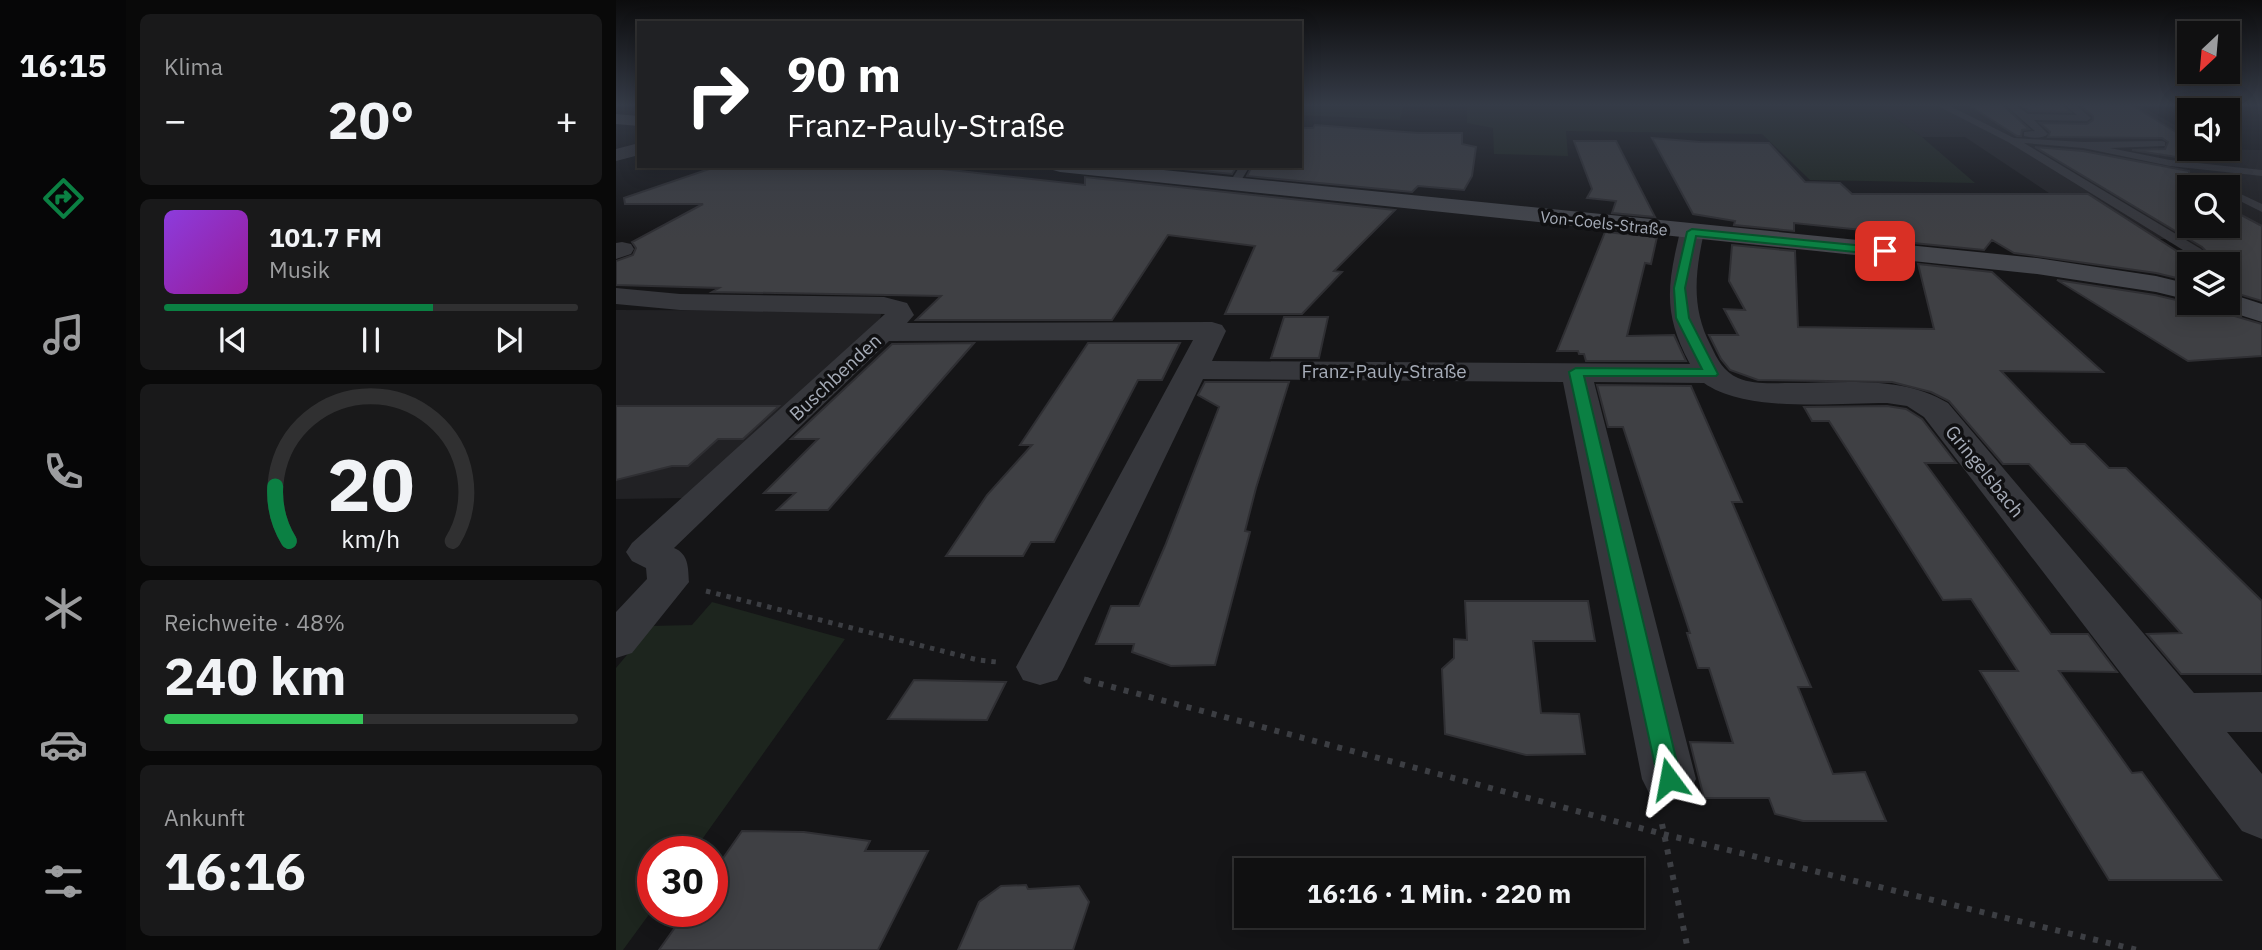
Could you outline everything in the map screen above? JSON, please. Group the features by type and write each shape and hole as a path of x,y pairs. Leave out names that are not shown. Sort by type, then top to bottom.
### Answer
{"main road":[{"name":"Von-Coels-Straße","path":"1096,168 1239,176 1692,232 2037,266 2177,289"},
{"path":"2240,306 2262,313"}],"street":[{"path":"616,155 637,150"},
{"path":"1692,232 1679,288 1682,318 1711,374"},
{"name":"Buschbenden","path":"616,296 680,302 884,305 897,309 900,315 643,560 616,641"},
{"path":"883,332 1212,331 1040,667"},
{"name":"Franz-Pauly-Straße","path":"1192,370 1711,374"},
{"path":"1576,372 1669,779"},
{"name":"Gringelsbach","path":"1711,374 1727,385 1759,393 1887,393 1917,398 1936,410 2262,814"},
{"path":"2179,713 2262,712"}],"lane":[{"path":"2025,148 2196,252"},
{"path":"2099,148 2170,163 2262,173"},
{"path":"2240,180 2262,180"},
{"path":"2240,197 2262,209"}],"path":[{"path":"643,560 978,660 1040,667 1663,834 2137,950"},
{"path":"1663,834 1688,950"}],"shaded area":[{"path":"1494,148 1567,148 1568,156 1494,154"},
{"path":"1777,148 1935,148 1975,183 1810,180"},
{"path":"1982,148 2177,148 2177,161 2240,161 2240,150 2262,150 2262,280 2240,277 2240,252 2186,252 2165,239 2118,239"},
{"path":"616,310 871,311 881,314 880,319 686,498 616,499"},
{"path":"712,602 845,639 704,836 637,836 637,927 640,927 623,950 616,950 616,668 651,626 692,625"}],"building":[{"path":"1302,148 1476,148 1472,176 1464,190 1418,186 1412,192 1247,176 1251,168 1302,168"},
{"path":"1577,148 1620,148 1655,217 1612,213 1616,201 1587,198 1592,189"},
{"path":"1658,148 1774,148 1805,182 1840,183 1852,194 2088,194 2178,252 2177,278 2014,253 1992,240 1984,250 1913,243 1911,235 1794,223 1794,231 1734,225 1735,221 1693,214"},
{"path":"2037,148 2083,151 2189,171 2189,175 2177,175 2177,232"},
{"path":"2177,148 2177,157 2132,150"},
{"path":"712,168 933,168 1085,185 1085,177 1395,210 1334,271 1342,272 1302,314 1225,314 1255,246 1168,235 1112,320 916,320 941,296 712,292 719,288 616,285 616,261 633,255 636,248 632,242 703,204 625,204 624,198"},
{"path":"1173,168 1236,168 1232,174"},
{"path":"2240,214 2262,226 2262,301 2240,295 2240,252 2207,252 2187,238 2240,238"},
{"path":"1605,232 1657,237 1651,264 1645,263 1627,336 1674,335 1686,361 1586,361 1584,354 1579,354 1578,351 1557,351"},
{"path":"1732,245 1795,251 1798,327 1934,329 1918,264 1992,272 2103,372 2001,371 2071,444 2085,444 2109,468 2126,468 2262,601 2262,674 2181,674 2147,634 2181,633 2029,464 2003,464 1949,401 1931,392 1892,382 1758,380 1730,370 1709,335 1738,335 1724,309 1745,310 1729,281"},
{"path":"2057,280 2177,300 2177,315 2231,315 2262,324 2262,356 2188,361"},
{"path":"1284,317 1328,317 1319,358 1271,358"},
{"path":"974,343 828,510 777,510 795,493 764,493 818,439 791,439 892,344"},
{"path":"1088,343 1180,343 1162,380 1138,380 1054,542 1031,542 1023,556 946,556 987,495 1032,445 1020,445"},
{"path":"1205,382 1289,382 1256,488 1245,531 1250,532 1215,665 1171,666 1132,652 1134,644 1096,644 1111,606 1139,606 1165,546 1219,407 1198,395"},
{"path":"1597,385 1691,386 1742,502 1732,502 1811,687 1798,687 1833,774 1865,772 1886,821 1803,821 1775,814 1769,798 1704,798 1690,742 1733,743 1709,668 1698,668 1687,633 1690,633 1623,427 1608,427"},
{"path":"616,406 779,406 743,439 718,439 688,466 672,466 616,480"},
{"path":"1887,406 1906,409 1922,419 1956,463 1925,463 2051,634 2088,634 2117,672 2059,671 2132,773 2142,772 2221,880 2109,880 1980,671 2018,671 1971,599 1943,600 1829,421 1812,421 1804,407"},
{"path":"1465,601 1588,601 1595,641 1533,641 1541,713 1579,714 1585,754 1526,755 1445,734 1442,669 1454,658 1454,639 1467,640"},
{"path":"914,680 1006,682 987,720 888,719"},
{"path":"742,831 804,832 870,841 865,851 928,851 878,950 659,950 675,927 728,927 728,851"},
{"path":"1026,885 1028,889 1079,886 1089,902 1073,950 958,950 979,902 1001,886"}],"route":[{"path":"1669,779 1576,372 1711,374 1682,318 1679,288 1692,232 1885,251"}]}
